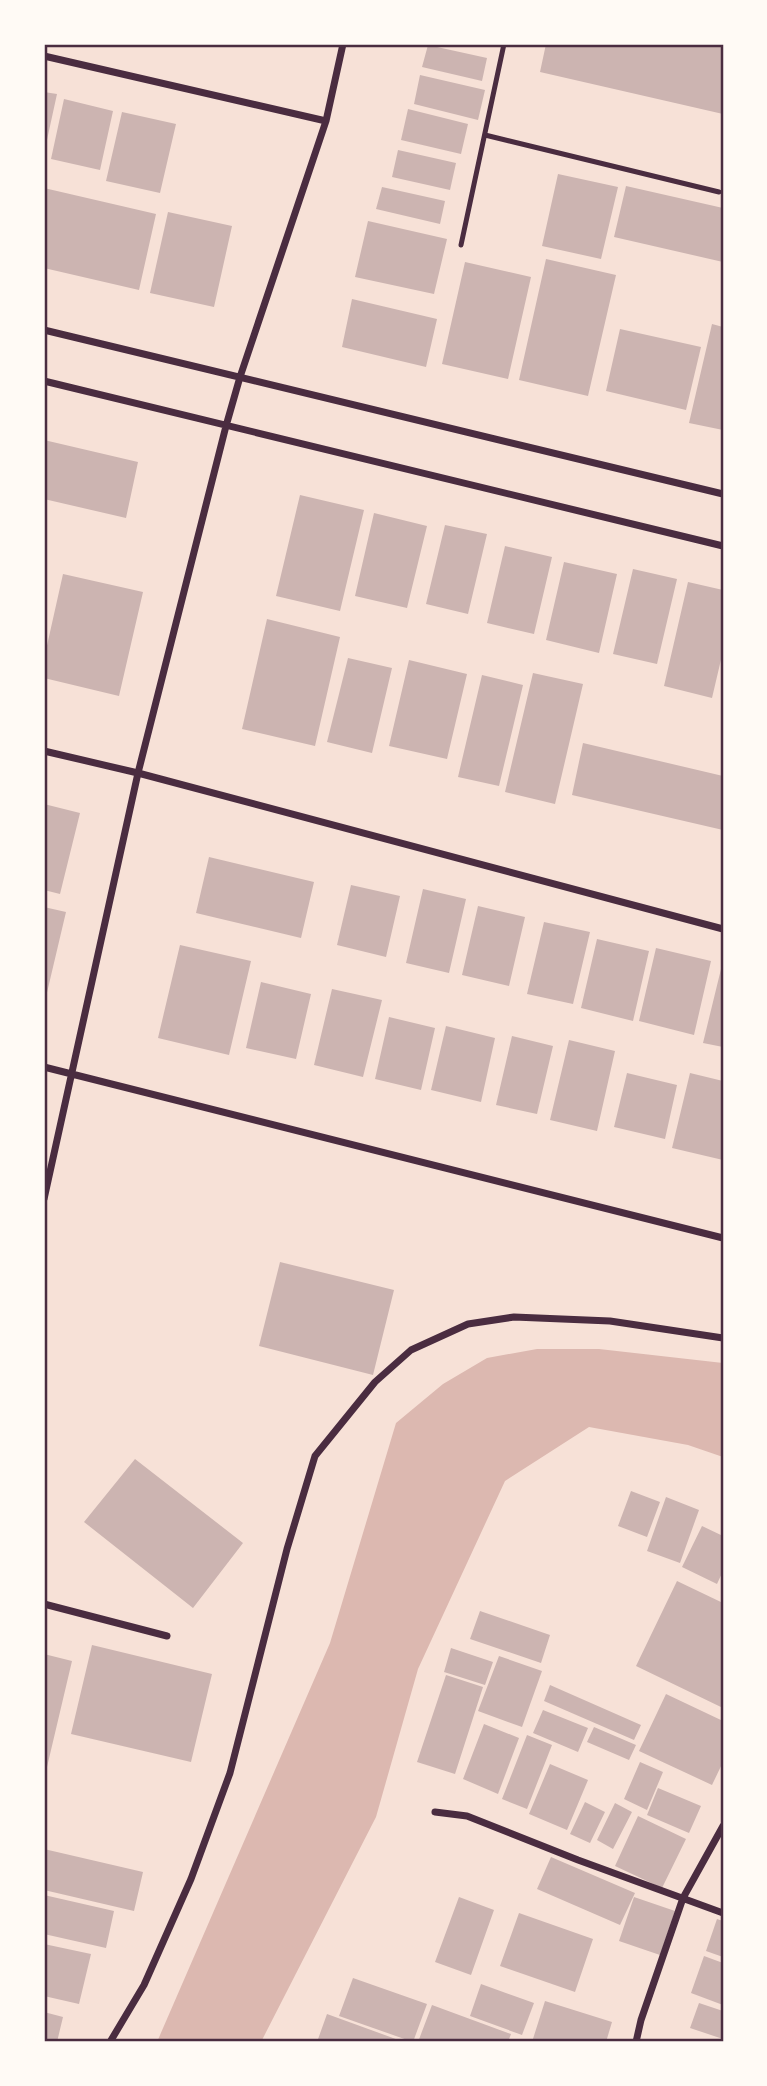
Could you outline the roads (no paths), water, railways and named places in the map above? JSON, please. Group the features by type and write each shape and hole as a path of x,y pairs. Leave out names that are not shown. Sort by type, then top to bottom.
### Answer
{"street":[{"path":"44,1199 138,773 226,426 326,121 343,44"},
{"path":"44,56 326,121"},
{"path":"44,330 723,494"},
{"path":"44,381 723,546"},
{"path":"44,751 138,773 723,929"},
{"path":"44,1066 723,1238"},
{"path":"110,2042 144,1985 191,1880 230,1773 287,1549 315,1456 375,1382 411,1350 468,1324 514,1317 610,1321 723,1338"},
{"path":"44,1604 167,1636"},
{"path":"435,1812 467,1816 723,1913"},
{"path":"636,2042 683,1898 723,1826"}],"lane":[{"path":"461,245 504,44"},
{"path":"485,135 719,192"}]}
